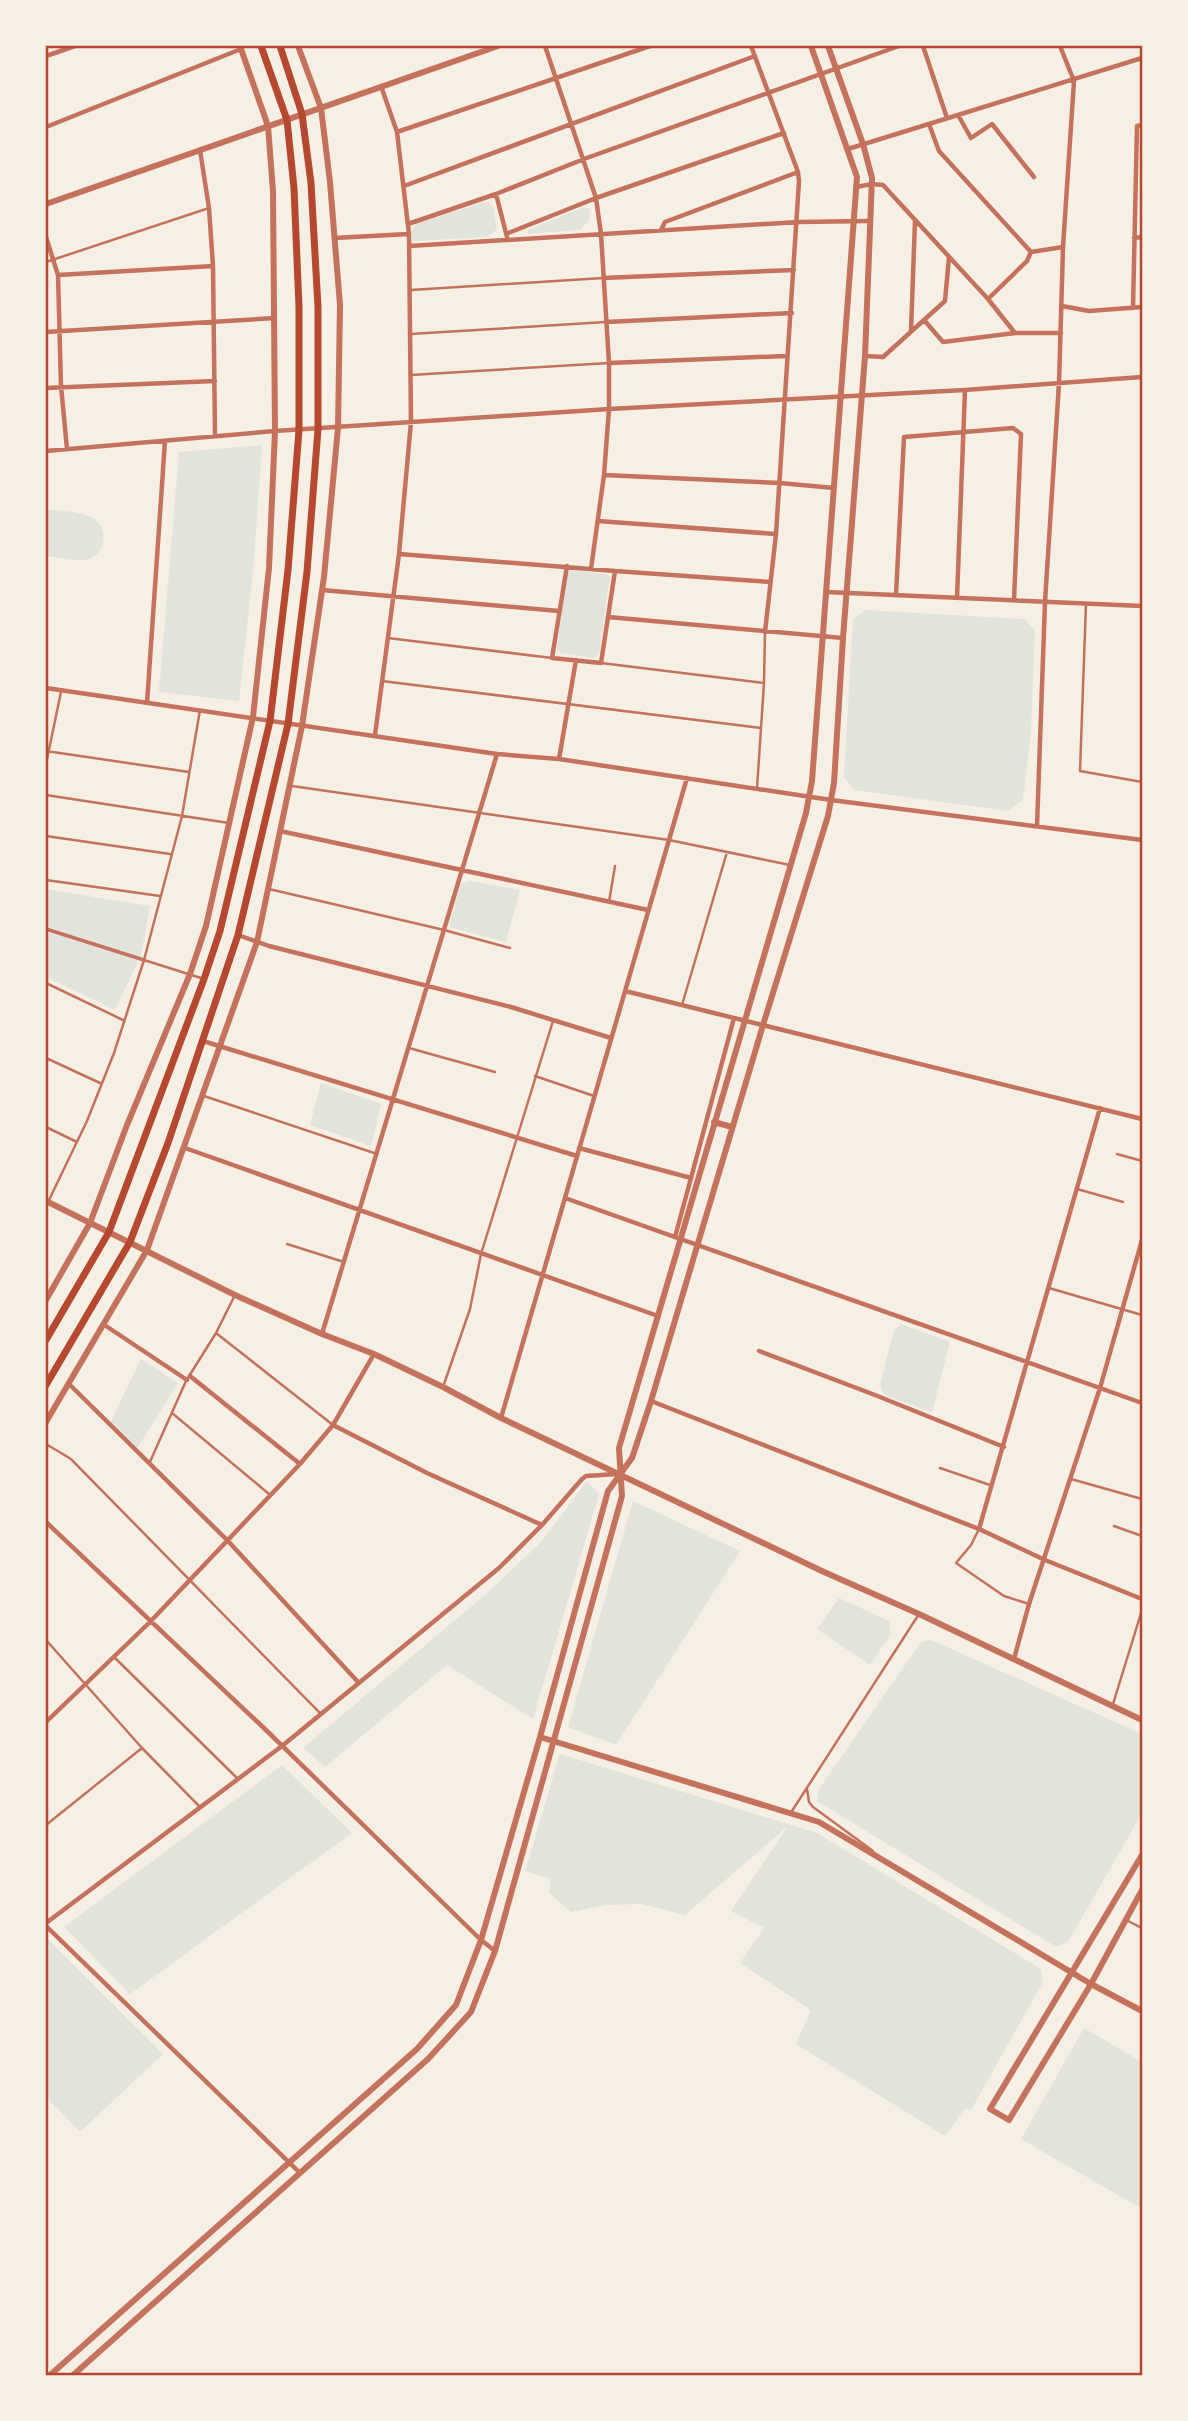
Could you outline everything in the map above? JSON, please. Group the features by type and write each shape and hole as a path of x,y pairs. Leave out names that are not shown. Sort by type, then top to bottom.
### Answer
{"main road":[{"path":"46,1340 109,1232 204,979 220,931 270,721 288,570 299,430 299,307 294,188 287,120 261,46"},
{"path":"46,1385 130,1242 168,1143 238,935 288,724 307,572 318,429 318,307 311,183 302,114 280,46"}],"street":[{"path":"46,56 75,46"},
{"path":"46,1422 147,1250 185,1148 257,942 302,726 322,590 338,428 340,305 321,108 298,46"},
{"path":"46,204 498,46"},
{"path":"545,46 596,198 601,234 609,363 609,409 604,475 591,569"},
{"path":"397,132 650,46"},
{"path":"751,46 799,172 780,483 765,632"},
{"path":"677,1238 810,796 857,177 811,46"},
{"path":"49,2375 417,2049 456,2005 481,1940 608,1491 632,1458 651,1401 831,800 865,356 872,173 828,46"},
{"path":"408,224 899,46"},
{"path":"923,46 947,118"},
{"path":"1037,826 1045,602 1074,81 1060,46"},
{"path":"46,127 241,47 268,127 273,191 275,318 275,431 269,568 253,718 206,926 190,974 127,1125 90,1223 46,1300"},
{"path":"404,186 755,56"},
{"path":"848,149 1143,58"},
{"path":"374,736 399,554 411,422 409,234 397,132 382,86"},
{"path":"958,116 971,138 992,124 1034,177"},
{"path":"929,124 939,151 1031,252"},
{"path":"1133,308 1137,127 1143,125"},
{"path":"508,237 596,198 784,133"},
{"path":"200,150 209,208 213,266 215,436"},
{"path":"661,230 665,222 799,172"},
{"path":"1135,181 1143,181"},
{"path":"856,187 883,185 988,299 1015,333"},
{"path":"496,194 508,237"},
{"path":"911,331 915,220"},
{"path":"410,246 508,237 798,222 870,221"},
{"path":"334,238 409,234"},
{"path":"46,237 58,275 61,386 67,449"},
{"path":"1134,238 1143,237"},
{"path":"1031,252 1063,247"},
{"path":"988,299 1027,261 1031,252"},
{"path":"865,356 883,357 945,301 949,257"},
{"path":"58,275 213,266"},
{"path":"603,278 794,270"},
{"path":"1062,306 1089,311 1143,307"},
{"path":"606,321 792,313"},
{"path":"46,332 275,318"},
{"path":"923,320 943,342 1015,333 1061,333"},
{"path":"609,363 787,356"},
{"path":"46,451 275,431 1143,377"},
{"path":"46,388 215,381"},
{"path":"957,598 965,390"},
{"path":"896,595 904,437 1013,428 1021,434 1014,600"},
{"path":"147,703 165,441"},
{"path":"604,475 834,488"},
{"path":"598,521 776,534"},
{"path":"399,554 770,582"},
{"path":"567,566 552,658 601,663 615,571"},
{"path":"322,590 559,611"},
{"path":"826,592 1143,606"},
{"path":"608,617 843,638"},
{"path":"559,759 576,660"},
{"path":"46,688 497,754 559,759 831,800 1143,840"},
{"path":"322,1334 497,754"},
{"path":"501,1418 687,778"},
{"path":"279,830 648,911"},
{"path":"46,929 144,960"},
{"path":"238,935 511,1007 611,1038"},
{"path":"625,991 1143,1118"},
{"path":"72,2375 428,2059 471,2012 495,1951 622,1496 619,1448 658,1317 691,1178 734,1018"},
{"path":"202,1041 577,1156"},
{"path":"979,1529 1100,1108"},
{"path":"714,1122 732,1127"},
{"path":"185,1148 658,1317"},
{"path":"579,1148 691,1178"},
{"path":"565,1198 1143,1403"},
{"path":"47,1202 235,1295 374,1354 501,1418 824,1572 1143,1720"},
{"path":"1014,1659 1029,1604 1100,1388 1142,1242"},
{"path":"103,1324 189,1378 300,1464"},
{"path":"759,1351 1004,1447"},
{"path":"46,1723 150,1622 300,1464 333,1425 374,1354"},
{"path":"69,1384 228,1541 358,1682"},
{"path":"651,1401 979,1529 1045,1560 1143,1599"},
{"path":"333,1425 427,1474 542,1525"},
{"path":"299,2172 46,1924 282,1746 499,1568 586,1476 621,1474"},
{"path":"46,1522 495,1951"},
{"path":"540,1737 818,1822 1091,1984 1143,2011"},
{"path":"1143,1855 990,2109 1009,2120 1091,1984 1143,1890"}],"lane":[{"path":"46,262 209,208"},
{"path":"410,290 603,278"},
{"path":"410,334 606,321"},
{"path":"411,375 609,363"},
{"path":"1086,604 1080,771 1143,782"},
{"path":"757,788 765,632"},
{"path":"388,638 552,658"},
{"path":"601,663 764,683"},
{"path":"382,681 761,728"},
{"path":"46,764 61,690"},
{"path":"47,1202 78,1142 114,1053 144,960 182,816 200,710"},
{"path":"47,751 189,772"},
{"path":"289,785 669,840 790,864"},
{"path":"46,795 229,823"},
{"path":"46,836 172,854"},
{"path":"682,1005 727,852"},
{"path":"609,902 615,866"},
{"path":"46,880 161,896"},
{"path":"267,889 510,948"},
{"path":"144,960 204,979"},
{"path":"46,983 123,1020"},
{"path":"443,1387 470,1309 481,1254 554,1021"},
{"path":"409,1048 495,1072"},
{"path":"46,1058 100,1083"},
{"path":"535,1076 594,1096"},
{"path":"203,1096 377,1154"},
{"path":"46,1127 78,1142"},
{"path":"1116,1154 1143,1161"},
{"path":"1077,1189 1123,1202"},
{"path":"286,1244 344,1262"},
{"path":"1049,1288 1143,1315"},
{"path":"149,1464 171,1412 235,1295"},
{"path":"216,1333 333,1425"},
{"path":"171,1412 271,1496"},
{"path":"46,1444 71,1459 320,1713"},
{"path":"940,1468 992,1486"},
{"path":"1070,1479 1143,1499"},
{"path":"1114,1526 1143,1536"},
{"path":"979,1529 971,1545 956,1563 1004,1596 1029,1604"},
{"path":"1112,1706 1143,1611"},
{"path":"791,1813 919,1614"},
{"path":"46,1640 142,1748 199,1806"},
{"path":"114,1657 239,1779"},
{"path":"46,1825 142,1748"},
{"path":"807,1789 809,1802 813,1807 892,1866"},
{"path":"46,1816 50,1821"},
{"path":"1125,1920 1143,1928"}],"shaded area":[{"path":"488,201 493,207 497,229 488,237 412,239 412,230 416,224"},
{"path":"582,208 590,208 589,221 580,230 528,234 528,230"},
{"path":"262,445 253,571 239,701 159,692 179,452"},
{"path":"46,509 79,513 95,520 103,531 104,538 96,555 84,560 46,556"},
{"path":"572,570 607,574 610,577 599,654 594,658 560,653 557,649 567,573"},
{"path":"865,610 1024,619 1035,630 1031,731 1023,800 1008,811 854,790 844,777 853,619"},
{"path":"470,881 520,890 506,942 449,927 461,884"},
{"path":"46,889 150,906 141,955 115,1010 46,977"},
{"path":"321,1083 381,1104 371,1146 310,1125"},
{"path":"901,1324 950,1342 932,1412 884,1395 880,1384 894,1330"},
{"path":"141,1359 178,1383 136,1450 110,1423"},
{"path":"587,1481 599,1494 533,1719 447,1665 325,1767 303,1748 486,1594 541,1542"},
{"path":"633,1501 740,1551 616,1745 568,1727"},
{"path":"839,1598 889,1621 891,1634 870,1665 817,1629"},
{"path":"931,1640 1142,1734 1142,1813 1068,1942 1056,1947 817,1801 819,1789 921,1642"},
{"path":"560,1754 817,1833 1041,1969 1043,1982 971,2110 965,2108 945,2136 796,2044 811,2010 740,1963 764,1928 731,1911 788,1826 685,1915 642,1904 606,1905 571,1912 549,1893 551,1879 525,1871"},
{"path":"282,1765 352,1833 130,1994 64,1927"},
{"path":"46,1937 163,2054 80,2132 46,2097"},
{"path":"1084,2028 1142,2062 1142,2209 1021,2139"}]}
